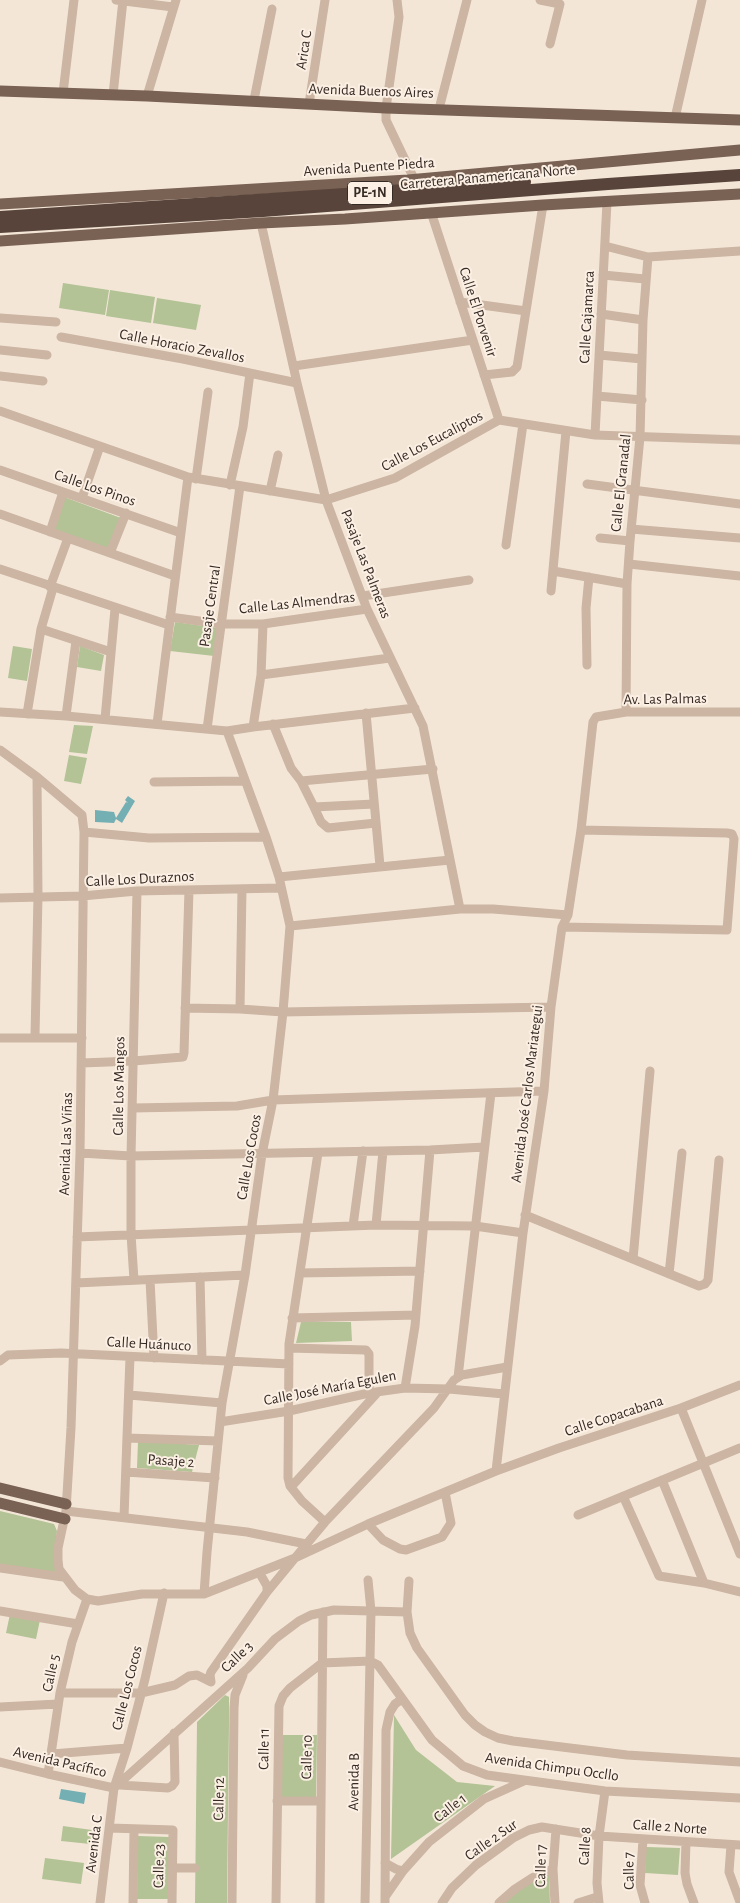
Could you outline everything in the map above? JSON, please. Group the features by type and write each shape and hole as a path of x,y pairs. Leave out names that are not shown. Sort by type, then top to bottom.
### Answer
{"highway":[{"name":"Carretera Panamericana Norte","path":"0,217 417,184 740,168"},
{"name":"Carretera Panamericana Norte","path":"0,228 263,211 740,175"}],"main road":[{"name":"Avenida Buenos Aires","path":"0,92 254,100 386,108 740,120"},
{"name":"Avenida Puente Piedra","path":"0,204 417,184 740,150"},
{"path":"0,241 345,219 543,204 740,194"},
{"path":"0,1488 66,1511"},
{"path":"0,1503 66,1511"}],"street":[{"path":"64,93 74,0"},
{"path":"113,95 120,0 175,4 147,96"},
{"name":"Arica C","path":"309,104 326,0"},
{"path":"397,0 399,17 386,108 386,120 417,184"},
{"path":"439,109 466,0"},
{"path":"540,0 560,4 550,44"},
{"path":"675,118 702,0"},
{"path":"254,100 272,9"},
{"name":"Calle Cajamarca","path":"595,434 607,202"},
{"path":"484,375 515,370 543,204"},
{"name":"Calle El Porvenir","path":"431,212 499,420"},
{"name":"Pasaje Las Palmeras","path":"261,223 297,383 326,500 367,609 423,726 460,909"},
{"path":"605,246 648,257 740,251"},
{"name":"Calle El Granadal","path":"626,712 630,541 640,437 643,320 648,257"},
{"path":"603,275 646,279"},
{"path":"460,302 526,311"},
{"path":"601,314 643,320"},
{"path":"0,318 56,322"},
{"name":"Calle Horacio Zevallos","path":"61,337 183,358 297,383"},
{"path":"294,366 473,340"},
{"path":"0,350 47,355"},
{"path":"599,355 642,359"},
{"path":"230,485 243,427 250,373"},
{"path":"0,376 43,381"},
{"path":"157,724 181,533 208,392"},
{"path":"597,396 642,400"},
{"name":"Calle Los Eucaliptos","path":"0,411 192,478 326,500 395,478 499,420 595,434 740,440"},
{"path":"506,545 524,424"},
{"path":"551,591 566,431"},
{"path":"82,498 100,446"},
{"path":"270,491 278,455"},
{"name":"Calle Los Pinos","path":"0,470 181,533"},
{"path":"587,484 740,504"},
{"name":"Pasaje Central","path":"207,729 240,486"},
{"path":"50,532 64,492"},
{"path":"110,553 126,513"},
{"path":"0,514 175,576"},
{"path":"631,530 740,538"},
{"path":"27,714 41,628 68,538"},
{"path":"600,538 630,541"},
{"path":"629,564 740,576"},
{"name":"Calle Las Almendras","path":"0,569 115,609 170,621 263,624 367,609"},
{"path":"553,571 628,584"},
{"path":"587,665 586,608 589,577"},
{"path":"362,596 469,580"},
{"path":"105,719 115,609"},
{"path":"253,727 261,675 263,624"},
{"path":"41,628 111,652"},
{"path":"66,716 76,641"},
{"path":"261,675 390,658"},
{"path":"740,706 740,712"},
{"path":"0,712 105,719 227,731 415,708"},
{"name":"Av. Las Palmas","path":"593,722 596,717 626,712 740,712"},
{"path":"366,714 380,866"},
{"name":"Avenida José Carlos Mariategui","path":"496,1471 525,1215 544,1091 551,1007 562,927 568,915 581,830 593,722"},
{"path":"273,724 291,768 301,781 321,822 328,828 376,823"},
{"name":"Calle Los Cocos","path":"204,1594 222,1403 245,1276 262,1154 272,1100 283,1012 290,926 279,877 227,731"},
{"name":"Avenida Las Viñas","path":"0,750 37,777 82,815 84,832 82,1063 71,1428 66,1511 58,1554 59,1569 63,1577"},
{"path":"301,781 432,769"},
{"path":"35,1036 38,896 37,777"},
{"path":"154,782 244,780"},
{"path":"314,806 374,804"},
{"path":"562,927 728,930 734,839 732,834 581,830"},
{"path":"84,832 149,838 266,837"},
{"path":"279,877 450,860"},
{"name":"Calle Los Duraznos","path":"0,898 82,896 137,891 280,888"},
{"path":"240,1009 242,889"},
{"path":"82,1063 183,1057 189,890"},
{"name":"Calle Los Mangos","path":"134,1280 131,1234 131,1156 137,891"},
{"path":"290,926 460,909 493,909 568,915"},
{"path":"185,1008 283,1012 551,1007"},
{"path":"0,1038 35,1036 82,1038"},
{"path":"633,1259 650,1071"},
{"path":"133,1108 237,1106 272,1100 544,1091"},
{"path":"211,1682 211,1672 267,1592 325,1522 434,1408 458,1377 491,1093"},
{"path":"80,1153 131,1156 318,1153 484,1147"},
{"path":"405,1388 416,1315 430,1150"},
{"path":"353,1226 363,1151"},
{"path":"376,1225 383,1151"},
{"path":"318,1153 289,1348 288,1478 291,1488 325,1522"},
{"path":"669,1274 682,1153"},
{"path":"525,1215 699,1286 705,1284 708,1280 719,1160"},
{"path":"77,1237 376,1225 423,1227 475,1226 523,1233"},
{"path":"300,1273 420,1271"},
{"path":"76,1283 245,1276"},
{"path":"200,1277 202,1360"},
{"path":"150,1280 154,1358"},
{"path":"292,1318 416,1315"},
{"path":"289,1348 366,1350 369,1354 374,1393 291,1488"},
{"name":"Calle Huánuco","path":"0,1361 8,1355 73,1354 289,1364"},
{"path":"124,1518 130,1357"},
{"path":"458,1377 507,1367"},
{"name":"Calle Copacabana","path":"204,1594 295,1558 368,1524 496,1471 681,1408 740,1385"},
{"name":"Calle José María Egulen","path":"220,1422 289,1411 405,1388 449,1389 504,1394"},
{"path":"129,1394 222,1403"},
{"path":"681,1408 702,1464 740,1554"},
{"path":"127,1438 218,1440"},
{"path":"578,1514 740,1448"},
{"name":"Pasaje 2","path":"126,1472 215,1478"},
{"path":"662,1480 704,1584"},
{"path":"368,1524 383,1540 400,1549 406,1550 442,1537 448,1530 450,1523 445,1492"},
{"path":"623,1496 659,1576 740,1592"},
{"path":"66,1511 210,1527 274,1536 306,1544"},
{"path":"0,1568 63,1577 87,1599 98,1601 142,1594 204,1594"},
{"path":"260,1572 267,1586 267,1592"},
{"path":"322,1663 370,1661 371,1611 368,1580"},
{"name":"Avenida Chimpu Occllo","path":"410,1581 407,1612 410,1633 417,1648 465,1715 485,1732 498,1738 513,1741 627,1755 740,1762"},
{"name":"Calle Los Cocos","path":"117,1787 164,1594"},
{"name":"Calle 5","path":"48,1774 60,1694 72,1642 87,1599"},
{"name":"Calle 3","path":"117,1787 174,1733 248,1668 274,1639 288,1628 311,1615 334,1610 407,1612"},
{"path":"0,1611 78,1624"},
{"name":"Calle 10","path":"320,1903 323,1612"},
{"name":"Avenida Chimpu Occllo","path":"370,1661 378,1665 432,1740 463,1766 487,1774 605,1791 740,1798"},
{"name":"Avenida B","path":"366,1903 370,1661"},
{"name":"Calle 11","path":"276,1903 279,1706 283,1696 290,1688 322,1663"},
{"name":"Calle 12","path":"232,1903 235,1695 239,1683 248,1668"},
{"path":"60,1694 141,1693 175,1685 189,1676 197,1675 235,1695"},
{"name":"Avenida B","path":"385,1900 387,1720 394,1704 402,1698"},
{"path":"0,1707 58,1704"},
{"name":"Avenida Pacífico","path":"0,1762 48,1774 117,1787 168,1788 175,1782 174,1733"},
{"path":"52,1754 127,1748"},
{"name":"Calle 1","path":"385,1900 403,1871 429,1842 484,1799 524,1780"},
{"name":"Avenida C","path":"100,1903 117,1787"},
{"name":"Calle 8","path":"598,1900 599,1836 605,1791"},
{"path":"277,1801 321,1802"},
{"path":"110,1828 134,1829 132,1903"},
{"name":"Calle 2 Sur","path":"442,1903 452,1888 476,1865 513,1838 529,1830 542,1828 556,1829 599,1836"},
{"name":"Calle 23","path":"134,1829 173,1830 172,1903"},
{"name":"Calle 17","path":"555,1903 553,1869 556,1829"},
{"name":"Calle 2 Norte","path":"599,1836 736,1845"},
{"name":"Calle 7","path":"643,1839 640,1885 645,1903"},
{"path":"686,1842 685,1873 694,1903"},
{"path":"736,1845 729,1872 740,1902"},
{"path":"385,1863 403,1871"},
{"path":"173,1868 195,1868"},
{"path":"499,1903 532,1878 553,1869"},
{"path":"578,1903 598,1900"}],"green space":[{"path":"63,283 109,290 105,315 59,308"},
{"path":"110,290 155,297 151,323 106,316"},
{"path":"157,298 201,305 196,330 153,323"},
{"path":"64,497 121,518 110,550 53,530"},
{"path":"175,622 218,628 214,656 170,651"},
{"path":"13,646 32,649 27,681 8,678"},
{"path":"80,646 104,655 101,671 77,667"},
{"path":"74,725 93,726 87,754 69,752"},
{"path":"69,755 87,758 81,784 64,781"},
{"path":"301,1322 351,1322 352,1341 296,1343"},
{"path":"138,1441 199,1445 192,1472 137,1468"},
{"path":"0,1511 54,1524 57,1531 55,1549 56,1571 53,1573 0,1564"},
{"path":"10,1614 40,1620 36,1639 6,1633"},
{"path":"225,1695 229,1697 227,1903 195,1903 197,1722"},
{"path":"394,1715 416,1750 457,1782 495,1786 391,1859"},
{"path":"282,1735 317,1735 316,1797 282,1797"},
{"path":"63,1826 92,1830 90,1844 61,1841"},
{"path":"138,1836 170,1837 169,1899 137,1899"},
{"path":"646,1847 680,1848 678,1875 645,1873"},
{"path":"45,1858 84,1863 81,1884 42,1879"},
{"path":"549,1875 550,1903 503,1903 526,1885"}],"water":[{"path":"128,796 135,801 122,823 116,819 114,823 95,822 95,810 114,812 116,818 126,802 128,803 125,800"},
{"path":"61,1789 86,1793 84,1804 59,1799"}]}
